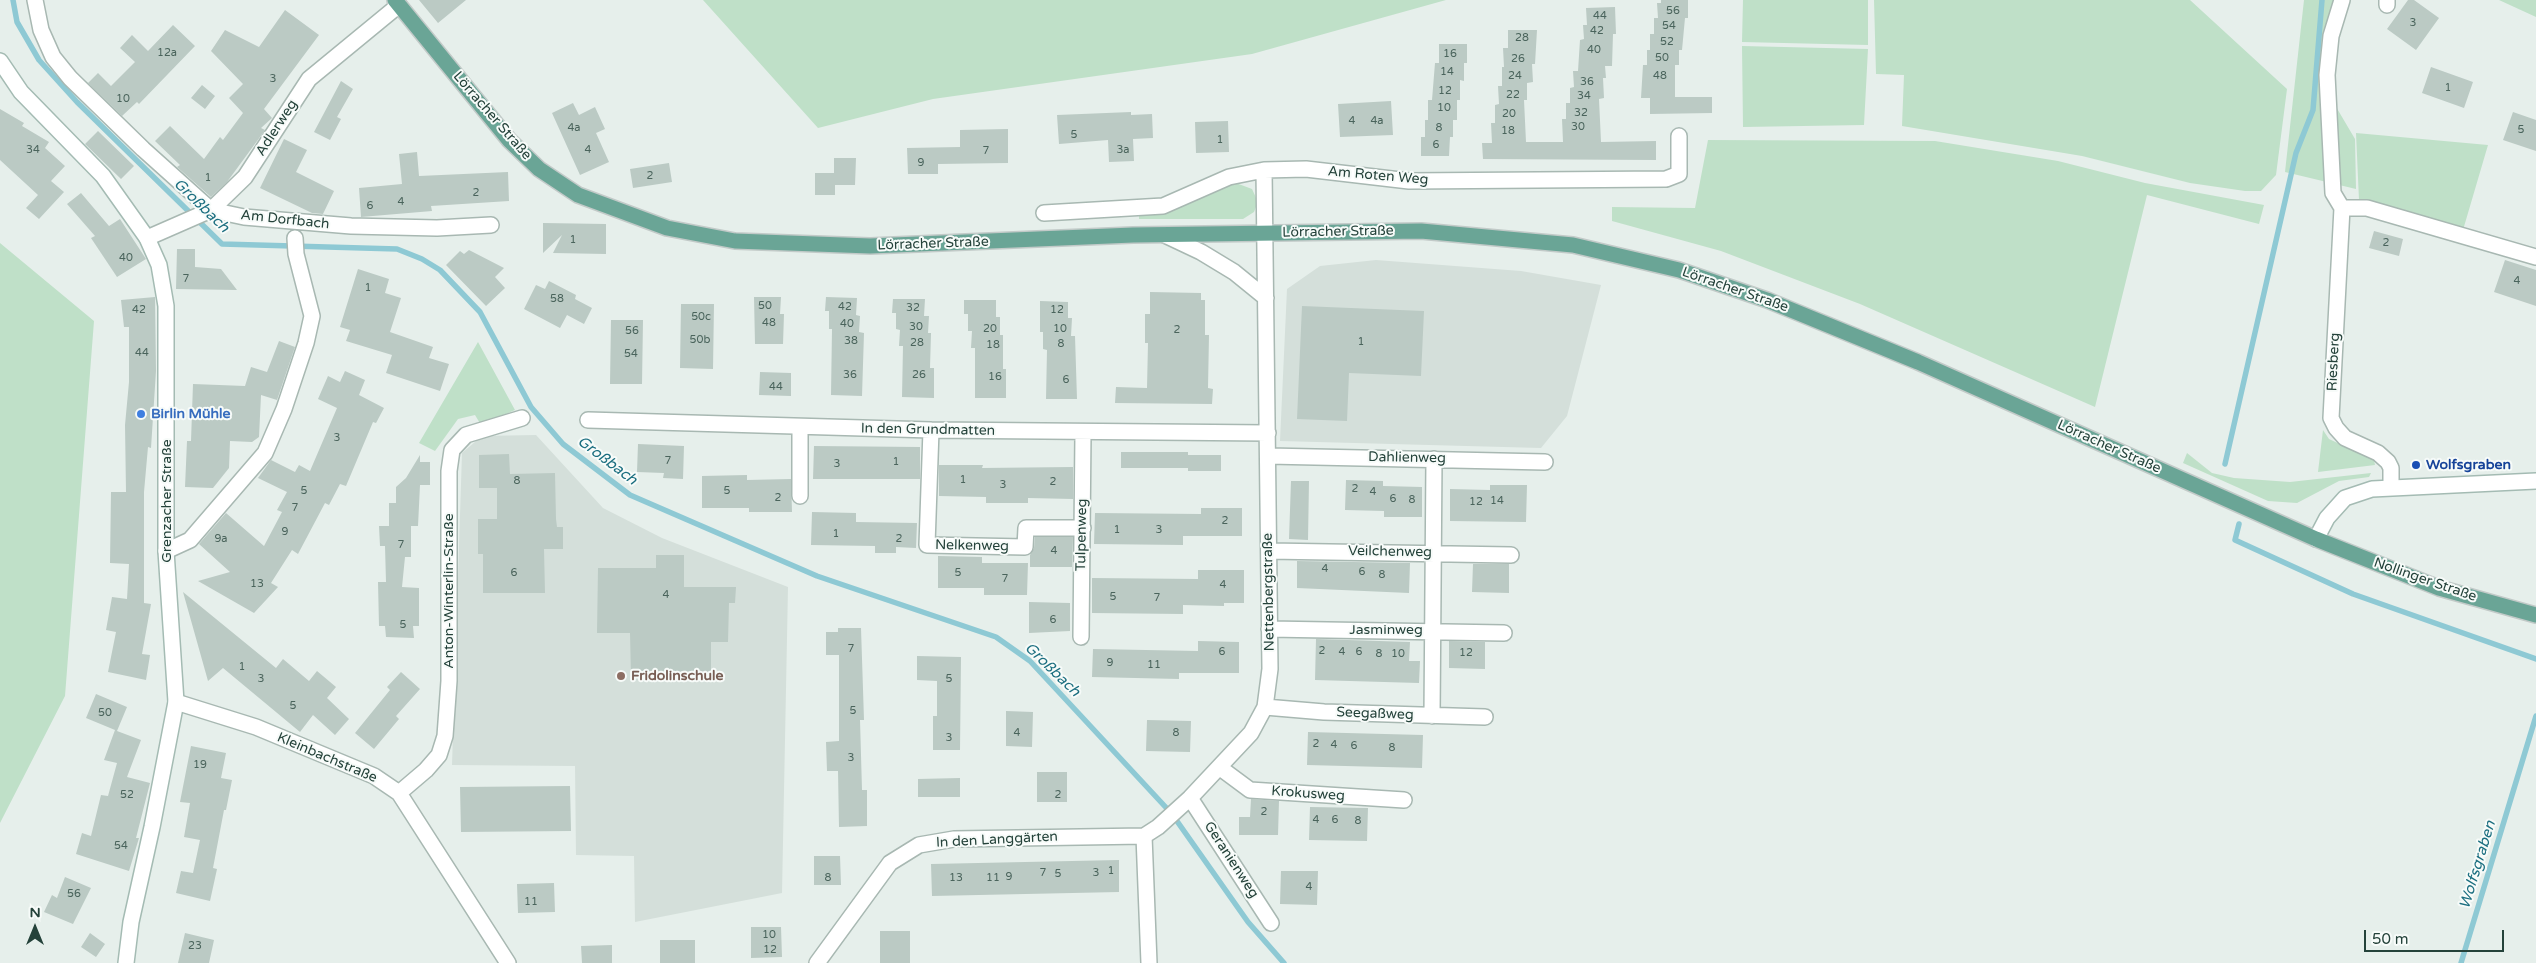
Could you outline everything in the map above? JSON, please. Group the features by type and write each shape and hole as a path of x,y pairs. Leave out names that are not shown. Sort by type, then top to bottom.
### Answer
{"main road":[{"name":"Lörracher Straße","path":"397,3 509,140 539,169 578,195 667,228 735,241 870,246 1165,235 1439,232 1573,245 1679,270 1767,300 1918,362 2316,539"},
{"name":"Nollinger Straße","path":"2316,539 2439,588 2536,614"}],"street":[{"name":"Am Dorfbach","path":"35,0 41,30 53,57 70,78 207,213 351,226 437,228 490,225"},
{"name":"Riesberg","path":"2342,0 2331,36 2327,74 2333,193 2342,208 2332,418 2336,428 2345,438 2378,453 2388,462 2391,468 2391,487"},
{"name":"Adlerweg","path":"147,238 207,213 245,177 309,79 397,3"},
{"name":"Grenzacher Straße","path":"0,61 21,92 103,176 147,238 159,265 166,306 166,551 176,702 154,818 131,922 126,963"},
{"name":"Am Roten Weg","path":"1044,213 1163,206 1229,177 1264,170 1306,169 1409,181 1666,178 1679,174 1679,136"},
{"name":"Nettenbergstraße","path":"1144,836 1186,802 1251,733 1265,708 1270,669 1269,456 1264,170"},
{"path":"2342,208 2367,208 2536,257"},
{"path":"1165,235 1201,252 1234,272 1266,298"},
{"path":"166,551 190,540 264,453 284,409 306,343 312,316 296,254 295,238"},
{"name":"Anton-Winterlin-Straße","path":"399,793 438,755 445,736 449,681 449,471 452,450 466,435 522,418"},
{"name":"In den Grundmatten","path":"588,420 931,430 1268,434"},
{"path":"800,427 800,496"},
{"name":"Nelkenweg","path":"931,430 927,545 1025,547 1026,528 1083,528"},
{"name":"Tulpenweg","path":"1081,637 1083,433"},
{"name":"Dahlienweg","path":"1269,456 1545,462"},
{"path":"1432,716 1434,459"},
{"path":"2316,539 2327,518 2345,498 2372,489 2536,481"},
{"name":"Veilchenweg","path":"1269,551 1434,552 1511,555"},
{"name":"Jasminweg","path":"1269,629 1433,630 1504,633"},
{"name":"Kleinbachstraße","path":"176,702 274,735 374,776 399,793 508,963"},
{"name":"Seegaßweg","path":"1265,708 1432,716 1485,716"},
{"name":"Krokusweg","path":"1219,767 1250,790 1404,800"},
{"name":"Geranienweg","path":"1186,802 1271,923"},
{"path":"1144,836 1149,963"},
{"name":"In den Langgärten","path":"817,963 890,863 919,845 954,839 1144,836"}],"shaded area":[{"path":"1376,260 1521,271 1601,285 1567,416 1541,448 1280,441 1287,289 1320,266"},
{"name":"Fridolinschule","path":"536,435 603,508 662,538 788,587 782,893 635,922 634,856 576,855 575,766 452,765 462,453 482,436"}],"green space":[{"path":"703,0 1446,0 1252,54 933,99 818,128"},
{"path":"1743,0 1868,0 1868,45 1742,42"},
{"path":"1874,0 2190,0 2287,89 2276,175 2261,191 2245,191 2190,183 2082,156 1902,126 1904,75 1876,74"},
{"path":"2304,0 2336,0 2332,100 2355,139 2356,189 2285,172"},
{"path":"2499,0 2536,0 2536,17"},
{"path":"1742,46 1868,49 1864,125 1743,127"},
{"path":"2356,133 2488,145 2463,230 2359,200"},
{"path":"1708,140 1935,141 2058,161 2145,183 2264,205 2259,224 2147,195 2095,407 1860,304 1721,251 1612,221 1612,207 1695,208"},
{"path":"1236,183 1252,189 1258,202 1254,212 1243,219 1139,219 1139,214 1167,212"},
{"path":"0,243 94,321 65,696 0,823"},
{"path":"478,342 515,410 481,425 475,415 458,419 435,451 419,443"},
{"path":"2323,430 2329,439 2374,460 2375,465 2318,472"},
{"path":"2187,453 2212,473 2234,478 2290,482 2371,473 2369,477 2339,481 2297,503 2268,501 2183,463"}],"building":[{"path":"419,0 466,0 438,23"},
{"path":"1661,0 1688,0 1688,18 1685,18 1682,50 1679,50 1679,65 1675,65 1675,97 1712,97 1712,113 1650,114 1650,98 1641,98 1643,65 1647,65 1647,50 1650,50 1650,34 1654,34 1654,18 1658,18 1657,3 1661,3"},
{"path":"2408,0 2414,0 2439,18 2416,50 2387,29"},
{"path":"1615,7 1616,34 1613,34 1612,66 1605,66 1606,78 1603,78 1604,98 1599,99 1601,142 1656,141 1656,160 1483,159 1482,143 1492,143 1491,123 1495,123 1495,105 1499,104 1498,86 1502,86 1503,48 1508,48 1508,30 1537,30 1535,64 1532,64 1533,82 1527,83 1527,100 1524,100 1526,142 1563,142 1562,119 1566,119 1566,103 1570,103 1570,88 1574,87 1573,71 1578,71 1580,40 1584,39 1583,25 1587,25 1586,8"},
{"path":"285,10 319,35 264,109 272,118 261,128 265,130 227,182 211,197 177,167 180,165 155,141 170,126 204,159 220,137 223,140 243,113 229,98 243,84 211,51 225,30 259,47"},
{"path":"173,25 195,46 139,104 137,102 122,116 88,83 98,73 111,86 135,62 120,48 132,35 148,51"},
{"path":"1439,44 1467,44 1467,63 1464,63 1464,81 1460,80 1460,100 1457,100 1457,120 1453,120 1453,137 1450,137 1449,156 1421,156 1421,137 1425,137 1425,120 1428,120 1428,100 1432,100 1435,63 1439,63"},
{"path":"2431,67 2473,82 2464,108 2422,93"},
{"path":"341,81 353,89 337,117 341,119 330,140 314,132"},
{"path":"202,85 215,96 205,109 191,98"},
{"path":"1391,101 1393,135 1340,137 1338,104"},
{"path":"573,103 579,115 595,107 605,129 596,133 609,162 580,175 552,113"},
{"path":"0,109 24,123 22,126 49,142 45,148 65,166 51,181 64,192 39,219 26,208 38,195 0,160"},
{"path":"1131,112 1131,115 1152,114 1153,138 1133,139 1134,161 1109,162 1108,140 1059,144 1057,115"},
{"path":"2513,112 2536,120 2536,151 2503,140"},
{"path":"1228,121 1229,152 1196,153 1195,122"},
{"path":"1008,129 1008,163 938,164 938,174 908,174 907,148 960,147 960,130"},
{"path":"98,131 134,166 121,179 85,144"},
{"path":"284,139 307,150 296,172 334,191 323,214 312,213 260,188"},
{"path":"417,152 419,176 508,172 509,201 431,206 432,211 361,217 359,188 402,184 399,154"},
{"path":"834,158 856,158 855,185 835,185 835,195 815,195 815,173 834,173"},
{"path":"669,163 672,182 633,188 630,169"},
{"path":"81,193 109,226 120,219 146,259 117,277 91,238 95,236 67,204"},
{"path":"543,223 606,224 606,254 553,253 562,235 543,253"},
{"path":"2374,231 2403,239 2399,256 2369,248"},
{"path":"177,249 195,249 195,267 221,269 237,290 176,289"},
{"path":"469,250 504,268 495,277 505,288 486,306 446,265 460,251 464,254"},
{"path":"2505,260 2536,270 2536,306 2494,292"},
{"path":"358,269 389,279 385,293 401,298 390,332 433,347 429,358 449,364 440,391 386,373 392,355 346,341 350,330 340,327"},
{"path":"549,281 576,295 575,299 592,308 584,324 567,315 560,328 524,309 536,285 545,289"},
{"path":"1150,292 1201,293 1201,300 1205,300 1205,335 1209,335 1208,388 1213,389 1212,404 1115,403 1116,387 1147,388 1148,343 1145,343 1145,314 1150,314"},
{"path":"155,297 156,371 151,448 148,447 144,492 144,603 151,604 142,654 150,655 146,680 108,672 116,632 106,630 112,597 127,599 129,564 110,563 111,492 126,492 125,425 129,382 129,327 124,327 121,300"},
{"path":"754,297 781,297 780,314 784,314 783,344 755,344"},
{"path":"826,297 857,298 856,315 860,316 859,332 864,333 862,396 831,395 832,329 829,329 829,311 825,311"},
{"path":"893,299 925,299 924,316 929,316 928,333 931,333 930,368 934,368 934,398 902,397 903,346 899,346 900,330 896,329 896,313 892,313"},
{"path":"964,300 996,300 996,317 1000,317 1000,335 1003,335 1003,369 1006,369 1006,398 975,398 975,348 971,348 972,331 968,331 968,314 964,314"},
{"path":"1040,301 1068,302 1068,318 1072,318 1071,336 1075,336 1077,399 1046,399 1047,350 1043,349 1043,332 1040,332"},
{"path":"681,304 714,304 713,369 680,368"},
{"path":"1302,306 1424,311 1421,376 1349,373 1347,421 1297,419"},
{"path":"611,320 643,320 642,384 610,384"},
{"path":"279,341 295,347 277,400 261,395 259,437 252,442 230,441 229,468 213,488 185,487 187,441 191,441 193,384 245,386 251,367 267,372"},
{"path":"345,371 365,380 359,395 384,408 376,423 373,422 346,486 340,484 329,505 325,503 298,554 292,550 271,583 278,587 254,613 198,581 230,572 199,544 226,513 264,546 282,512 277,510 287,492 258,478 271,460 295,472 299,465 310,471 337,408 318,399 328,376 340,382"},
{"path":"760,372 791,373 791,396 759,395"},
{"path":"638,444 684,446 683,479 663,478 664,473 637,472"},
{"path":"814,446 920,447 920,479 813,479"},
{"path":"1121,452 1188,452 1188,468 1121,468"},
{"path":"509,454 510,474 555,473 556,519 557,527 563,527 563,549 544,549 545,593 483,593 483,554 478,554 478,519 497,519 497,488 479,488 479,455"},
{"path":"420,455 420,462 430,462 430,485 420,485 418,526 411,526 411,557 405,557 402,587 419,588 419,626 413,626 414,638 386,637 385,626 379,626 378,582 386,582 385,546 380,546 379,526 389,526 389,503 396,503 396,487 406,478"},
{"path":"1188,455 1221,455 1221,471 1188,471"},
{"path":"939,465 983,465 982,468 1073,467 1073,499 1028,498 1028,503 986,503 986,497 939,496"},
{"path":"747,475 747,480 791,479 792,512 749,512 749,508 702,508 702,476"},
{"path":"1346,480 1383,481 1383,486 1422,487 1422,517 1384,517 1384,511 1345,510"},
{"path":"1291,481 1309,481 1308,540 1289,539"},
{"path":"1490,485 1527,485 1526,522 1450,521 1450,489 1490,490"},
{"path":"1201,508 1242,508 1242,536 1183,536 1183,545 1094,544 1095,513 1201,514"},
{"path":"812,512 856,513 856,522 917,523 916,548 896,547 896,553 875,553 875,546 811,545"},
{"path":"1035,537 1073,537 1072,567 1030,567 1030,555 1034,548"},
{"path":"656,555 684,555 684,587 736,587 735,603 729,603 728,642 711,642 711,677 631,677 630,633 597,633 598,568 656,568"},
{"path":"938,556 982,557 982,563 1028,563 1027,595 984,595 984,588 938,588"},
{"path":"1297,561 1410,563 1409,593 1297,588"},
{"path":"1473,564 1509,564 1509,593 1472,592"},
{"path":"1198,570 1244,570 1244,603 1224,603 1224,606 1183,605 1183,614 1092,613 1092,578 1198,579"},
{"path":"183,592 276,668 283,659 309,681 317,671 336,687 327,698 349,719 335,735 313,715 300,732 223,668 208,681"},
{"path":"1029,602 1070,603 1070,631 1029,633"},
{"path":"838,628 861,628 864,720 860,720 862,790 867,790 867,826 839,827 838,771 827,771 826,742 839,741 839,655 826,655 826,632 838,632"},
{"path":"1316,639 1410,642 1409,661 1420,661 1419,683 1315,680"},
{"path":"1198,641 1239,642 1239,673 1179,673 1179,679 1092,677 1093,649 1198,651"},
{"path":"1449,641 1485,642 1485,669 1449,668"},
{"path":"917,656 961,657 960,750 933,750 933,716 937,716 937,681 917,680"},
{"path":"401,672 420,689 396,716 399,719 374,749 355,733 390,690 387,687"},
{"path":"96,694 127,707 117,731 141,740 127,777 150,783 136,838 139,838 129,871 76,854 82,833 91,836 101,795 108,796 117,763 104,760 115,730 86,718"},
{"path":"1006,711 1033,712 1032,747 1006,746"},
{"path":"1147,720 1191,721 1190,752 1146,751"},
{"path":"1308,732 1423,735 1422,768 1307,765"},
{"path":"191,746 226,753 221,778 232,780 213,868 217,869 210,901 176,893 181,871 193,873 200,840 184,837 190,803 180,802"},
{"path":"1037,772 1067,772 1067,802 1037,802"},
{"path":"960,778 960,797 918,797 918,779"},
{"path":"570,786 571,831 461,832 460,787"},
{"path":"1251,799 1279,801 1278,835 1239,835 1239,817 1250,817"},
{"path":"1310,807 1368,808 1367,841 1309,840"},
{"path":"814,856 840,856 841,885 814,885"},
{"path":"1119,860 1119,892 932,896 931,864"},
{"path":"1281,871 1318,871 1317,905 1280,904"},
{"path":"65,877 91,888 73,924 44,912 52,895 57,898"},
{"path":"554,883 555,912 518,913 517,884"},
{"path":"751,927 781,927 782,957 751,958"},
{"path":"880,931 910,931 910,963 880,963"},
{"path":"90,933 105,944 96,957 81,947"},
{"path":"185,933 214,940 209,963 178,963"},
{"path":"660,940 695,940 695,963 660,963"},
{"path":"612,945 612,963 582,963 581,946"}],"waterway":[{"name":"Großbach","path":"13,0 17,22 39,60 77,102 222,244 397,249 422,259 440,270 480,312 531,407 563,444 630,495 817,576 996,637 1030,661 1172,814 1248,922 1284,963"},
{"name":"Wolfsgraben","path":"2225,464 2296,153 2313,110 2322,0"},
{"name":"Wolfsgraben","path":"2239,524 2235,540 2353,594 2536,659"},
{"name":"Wolfsgraben","path":"2461,963 2536,716"}],"place":[{"name":"Birlin Mühle","path":"141,414"},
{"name":"Wolfsgraben","path":"2416,465"},
{"name":"Fridolinschule","path":"621,676"}]}
